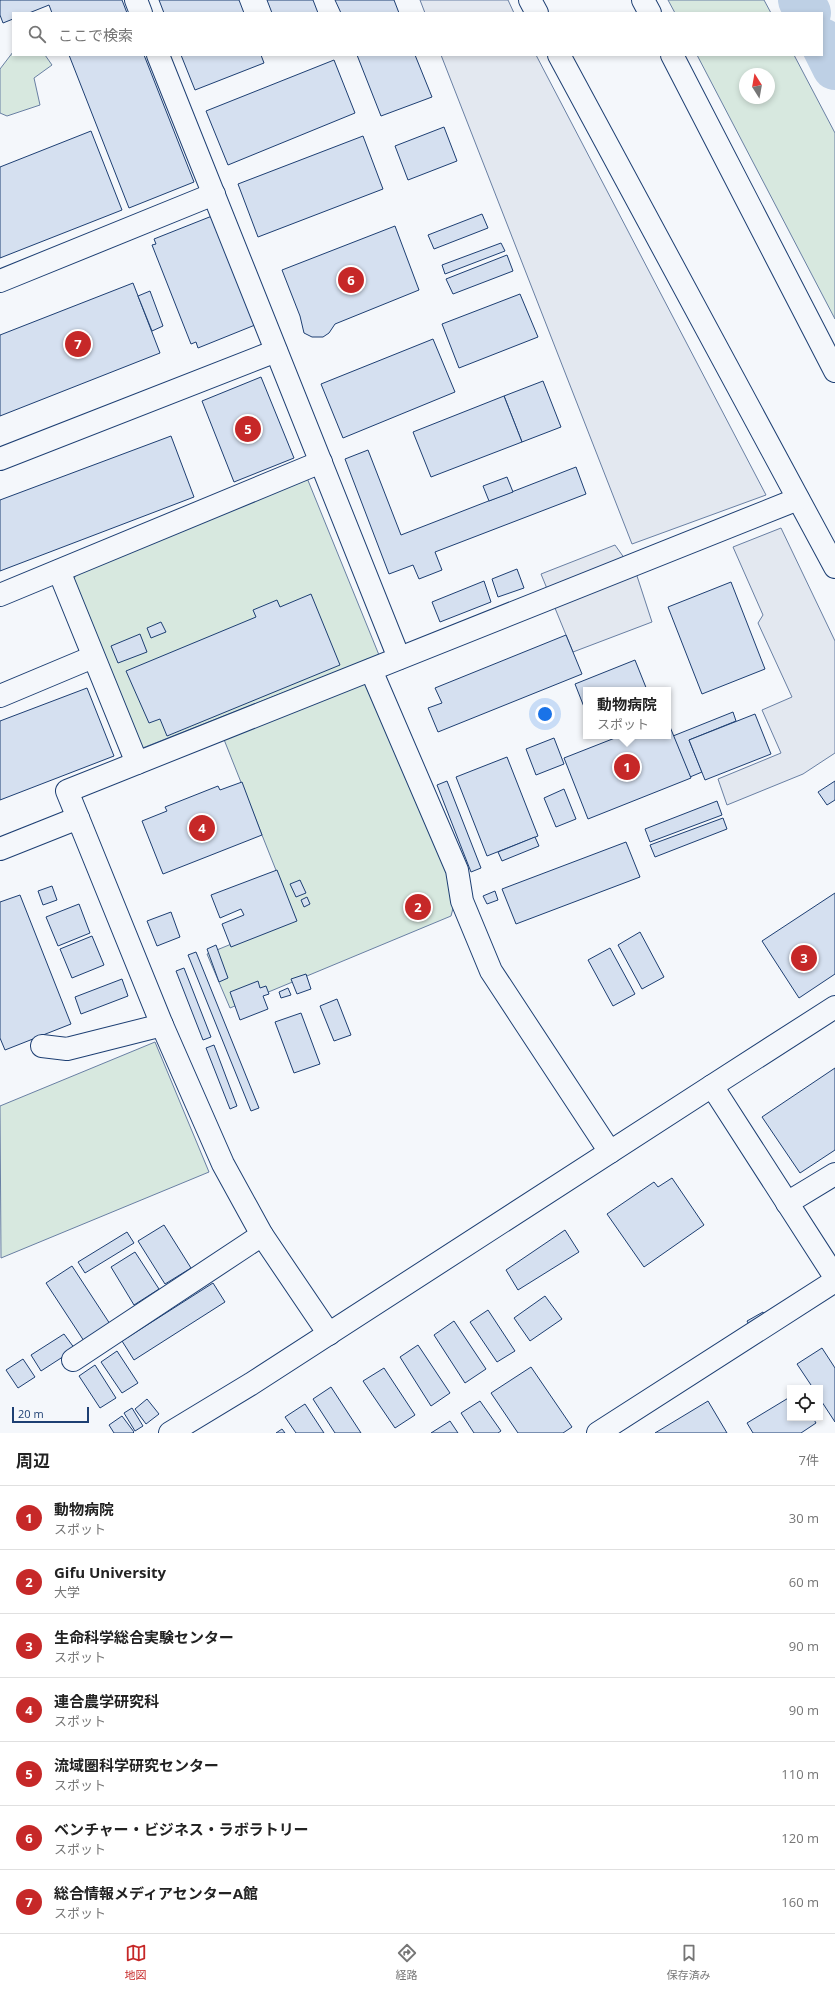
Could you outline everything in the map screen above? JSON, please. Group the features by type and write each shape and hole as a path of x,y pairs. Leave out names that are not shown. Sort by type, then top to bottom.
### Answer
{"street":[{"path":"136,0 141,12"},
{"path":"530,0 536,12"},
{"path":"643,0 649,12"},
{"path":"158,56 399,658"},
{"path":"560,56 835,567"},
{"path":"673,56 835,371"},
{"path":"0,281 214,194"},
{"path":"0,459 276,351"},
{"path":"0,595 321,462"},
{"path":"329,1334 262,1236 223,1164 162,1025 67,791 798,499"},
{"path":"59,571 137,763"},
{"path":"0,696 93,657"},
{"path":"371,670 457,870 462,901 491,971 610,1152"},
{"path":"0,849 78,818"},
{"path":"170,1433 251,1384 835,1007"},
{"path":"42,1046 67,1049 162,1025"},
{"path":"712,1086 835,1277"},
{"path":"787,1203 835,1174"},
{"path":"73,1360 262,1236"},
{"path":"598,1433 835,1282"}],"shaded area":[{"path":"420,0 508,0 514,12 425,12"},
{"path":"668,0 764,0 770,12 674,12"},
{"path":"12,53 12,56 46,56 52,65 34,78 40,105 7,116 0,113 0,69"},
{"path":"441,56 537,56 766,495 632,544"},
{"path":"698,56 795,56 835,133 835,319"},
{"path":"307,478 379,655 140,749 73,583 76,573"},
{"path":"781,528 835,641 835,753 803,774 727,805 718,779 781,753 762,710 792,697 758,623 763,615 733,547"},
{"path":"615,545 637,576 652,622 573,652 541,574"},
{"path":"368,680 457,893 451,916 230,1008 207,954 295,918 223,737"},
{"path":"155,1042 209,1172 1,1258 0,1106"}],"building":[{"path":"0,0 122,0 127,12 52,12 49,5 32,12 12,12 12,19 3,23 0,15"},
{"path":"159,0 239,0 244,12 164,12"},
{"path":"267,0 313,0 318,12 272,12"},
{"path":"335,0 394,0 399,12 341,12"},
{"path":"69,56 144,56 194,182 129,208"},
{"path":"181,56 261,56 264,63 195,90"},
{"path":"357,56 415,56 432,97 381,116"},
{"path":"334,60 355,113 228,165 206,111"},
{"path":"444,127 457,161 408,180 395,146"},
{"path":"91,131 122,210 0,258 0,167"},
{"path":"363,136 383,189 258,237 238,184"},
{"path":"482,214 488,228 434,249 428,235"},
{"path":"212,216 255,325 198,348 196,342 191,344 152,245 156,244 154,239"},
{"path":"395,226 419,290 335,324 329,333 323,337 312,337 304,333 300,316 282,270"},
{"path":"501,243 505,251 445,274 442,265"},
{"path":"507,255 513,271 453,294 446,279"},
{"path":"133,283 160,353 0,416 0,335"},
{"path":"150,291 163,326 152,331 138,296"},
{"path":"520,294 538,337 459,368 442,324"},
{"path":"433,339 455,392 343,438 321,384"},
{"path":"261,377 294,458 234,482 202,401"},
{"path":"543,381 561,427 522,442 504,396"},
{"path":"504,396 522,442 431,477 413,432"},
{"path":"171,436 194,497 0,571 0,500"},
{"path":"368,450 401,535 576,467 586,494 435,552 442,570 419,579 413,565 389,574 345,459"},
{"path":"507,477 513,492 489,501 483,486"},
{"path":"517,569 524,588 498,597 492,579"},
{"path":"484,581 491,602 440,622 432,602"},
{"path":"731,582 765,669 702,694 668,607"},
{"path":"311,594 340,665 167,736 160,719 149,723 126,671 256,617 253,610 277,600 280,607"},
{"path":"161,622 166,632 151,638 147,628"},
{"path":"140,634 147,652 118,663 111,646"},
{"path":"566,635 582,674 438,732 428,708 442,703 435,688"},
{"path":"635,660 646,687 583,687 583,704 575,684"},
{"path":"87,688 114,756 0,800 0,721"},
{"path":"733,712 736,721 689,740 702,772 690,777 673,736"},
{"path":"755,714 771,754 705,780 689,740"},
{"path":"671,729 691,778 588,819 564,758 612,739 671,739"},
{"path":"554,738 564,764 536,775 526,749"},
{"path":"507,757 538,836 487,856 456,777"},
{"path":"447,781 481,868 471,872 437,785"},
{"path":"835,781 835,800 827,805 818,792"},
{"path":"242,782 262,835 163,874 142,821 167,811 165,807 218,786 220,790"},
{"path":"564,789 576,819 556,827 544,798"},
{"path":"717,801 722,815 650,842 645,829"},
{"path":"723,818 727,829 655,857 650,845"},
{"path":"535,837 539,846 502,861 498,852"},
{"path":"626,842 640,877 516,924 502,889"},
{"path":"277,870 297,921 231,947 222,924 244,915 241,909 220,918 211,895"},
{"path":"300,880 306,893 296,897 290,884"},
{"path":"52,886 57,900 43,905 38,891"},
{"path":"495,891 498,900 487,904 483,896"},
{"path":"835,893 835,974 799,998 762,941"},
{"path":"20,895 71,1024 5,1050 0,1038 0,902"},
{"path":"307,897 310,904 304,907 301,900"},
{"path":"79,904 90,933 58,946 46,917"},
{"path":"171,912 180,937 157,946 147,921"},
{"path":"640,932 664,977 642,989 618,945"},
{"path":"92,936 104,965 72,978 60,949"},
{"path":"216,945 228,978 219,982 207,949"},
{"path":"610,948 635,994 613,1006 588,960"},
{"path":"196,952 259,1108 251,1111 188,955"},
{"path":"184,968 211,1037 203,1040 176,971"},
{"path":"306,974 311,989 297,994 291,979"},
{"path":"122,979 128,996 81,1014 75,997"},
{"path":"258,981 260,988 266,986 269,994 263,996 268,1009 240,1020 230,992"},
{"path":"288,988 291,995 281,998 279,992"},
{"path":"337,999 351,1035 334,1041 320,1006"},
{"path":"301,1013 320,1064 294,1073 275,1022"},
{"path":"214,1045 237,1106 230,1109 206,1048"},
{"path":"835,1068 835,1150 800,1173 762,1117"},
{"path":"672,1178 704,1225 644,1267 607,1214 654,1182 658,1187"},
{"path":"164,1225 191,1268 165,1284 138,1241"},
{"path":"565,1230 579,1252 518,1290 506,1270"},
{"path":"127,1232 134,1243 85,1273 78,1262"},
{"path":"135,1252 159,1289 134,1305 111,1267"},
{"path":"72,1266 110,1324 84,1341 46,1283"},
{"path":"213,1283 225,1302 134,1360 122,1341"},
{"path":"545,1296 562,1319 530,1341 514,1318"},
{"path":"488,1310 515,1351 497,1362 470,1322"},
{"path":"763,1312 768,1322 752,1330 747,1321"},
{"path":"454,1321 486,1369 465,1383 434,1335"},
{"path":"64,1334 75,1349 41,1371 31,1355"},
{"path":"418,1345 450,1393 431,1406 400,1357"},
{"path":"822,1348 835,1368 835,1422 823,1404 823,1385 811,1385 797,1364"},
{"path":"117,1351 138,1383 122,1393 101,1362"},
{"path":"23,1359 35,1377 18,1388 6,1370"},
{"path":"95,1365 116,1398 100,1408 79,1376"},
{"path":"531,1367 572,1427 563,1433 518,1433 491,1393"},
{"path":"384,1368 415,1415 395,1428 363,1381"},
{"path":"331,1387 361,1433 335,1433 313,1399"},
{"path":"147,1399 159,1414 146,1424 135,1409"},
{"path":"787,1399 787,1421 815,1421 816,1423 801,1433 753,1433 747,1423"},
{"path":"480,1401 501,1431 498,1433 474,1433 461,1413"},
{"path":"708,1401 727,1433 655,1433"},
{"path":"305,1404 324,1433 296,1433 285,1417"},
{"path":"132,1408 143,1426 135,1431 124,1413"},
{"path":"122,1416 134,1432 133,1433 114,1433 109,1425"},
{"path":"450,1421 458,1433 431,1433"},
{"path":"282,1429 285,1433 276,1433"}],"waterway":[{"path":"801,0 807,12"},
{"path":"823,43 835,67"}],"place":[{"name":"ベンチャー・ビジネス・ラボラトリー","path":"351,280"},
{"name":"総合情報メディアセンターA館","path":"78,344"},
{"name":"流域圏科学研究センター","path":"248,429"},
{"name":"動物病院","path":"627,767"},
{"name":"連合農学研究科","path":"202,828"},
{"name":"Gifu University","path":"418,907"},
{"name":"生命科学総合実験センター","path":"804,958"}]}
